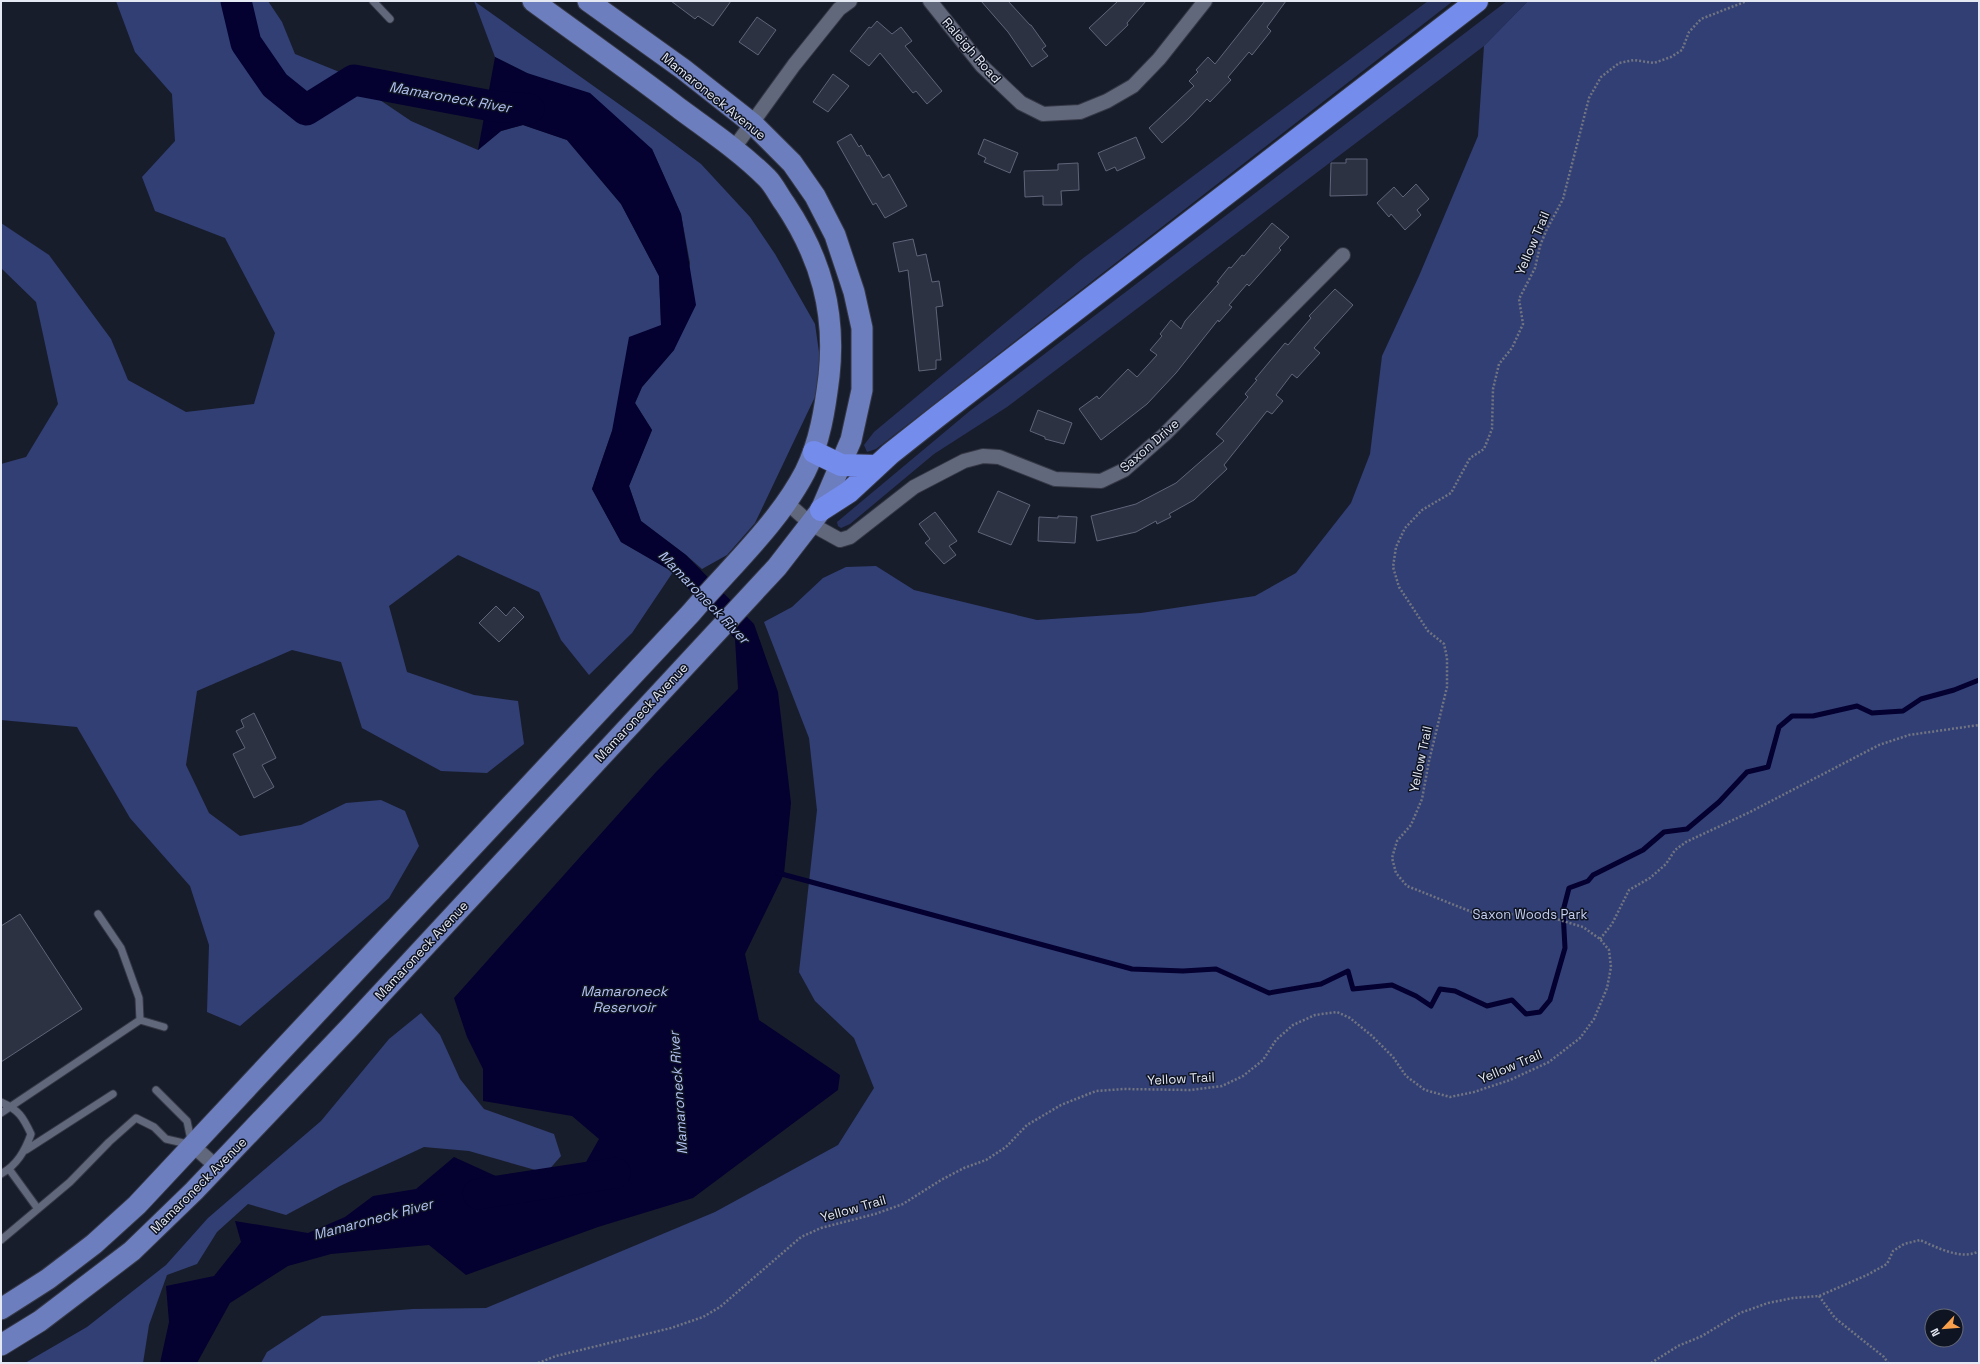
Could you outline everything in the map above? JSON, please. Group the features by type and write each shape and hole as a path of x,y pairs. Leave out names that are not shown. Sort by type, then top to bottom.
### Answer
{"highway":[{"path":"816,517 848,492 932,420 1477,1"},
{"path":"814,452 841,465 877,466"}],"main road":[{"path":"1,1309 48,1279 94,1244 137,1205 691,613 774,518 805,473 814,452 825,409 832,348 830,320 823,286 812,250 792,215 768,179 734,148 533,1"},
{"name":"Mamaroneck Avenue","path":"1,1345 40,1321 132,1251 217,1167 340,1038 776,567 816,517 841,465 851,440 862,390 862,328 854,292 836,236 815,196 792,162 753,124 683,69 588,1"}],"street":[{"path":"734,148 753,124 794,65 839,9 850,1"},
{"name":"Raleigh Road","path":"930,1 982,66 1021,103 1043,114 1080,112 1107,101 1133,86 1159,59 1206,1"},
{"name":"Saxon Drive","path":"786,502 816,517 840,540 850,537 914,487 964,461 983,456 1000,457 1055,479 1101,481 1124,470 1165,434 1343,255"},
{"path":"192,1145 217,1167"}],"lane":[{"path":"373,1 390,18"},
{"path":"98,914 122,948 139,998 140,1020"},
{"path":"1,1113 140,1020 164,1027"},
{"path":"1,1240 70,1182 109,1142 136,1118 154,1127 166,1139 192,1145 187,1121 156,1090"},
{"path":"1,1174 9,1170 26,1150 113,1094"},
{"path":"1,1102 11,1106 22,1116 31,1134 26,1150"},
{"path":"9,1170 38,1210"}],"path":[{"name":"Yellow Trail","path":"538,1363 556,1356 671,1328 703,1317 720,1307 801,1237 821,1228 875,1214 903,1204 941,1180 964,1168 986,1160 1006,1147 1027,1125 1061,1105 1096,1091 1124,1089 1190,1090 1222,1086 1243,1076 1263,1060 1276,1040 1293,1025 1315,1015 1337,1012 1350,1018 1377,1040 1393,1057 1406,1076 1425,1090 1450,1097 1474,1092 1510,1080 1549,1062 1580,1038 1594,1019 1607,988 1611,967 1609,950 1600,939 1583,927 1546,916 1472,912 1407,886 1396,874 1392,858 1397,841 1412,825 1422,799 1428,761 1447,687 1447,658 1444,644 1428,632 1399,587 1393,567 1396,547 1405,528 1422,510 1451,493 1470,458 1484,449 1492,429 1493,389 1499,364 1512,348 1524,324 1518,299 1535,268 1540,246 1546,231 1563,199 1589,98 1600,77 1619,63 1634,60 1654,63 1671,58 1682,50 1689,32 1701,19 1747,1"},
{"path":"1600,939 1612,924 1630,890 1650,878 1666,864 1675,850 1686,842 1750,812 1879,745 1915,734 1979,725"},
{"path":"1651,1363 1678,1346 1702,1336 1740,1313 1768,1303 1794,1298 1818,1296 1886,1264 1892,1252 1904,1244 1920,1240 1942,1250 1960,1254 1979,1250"},
{"path":"1818,1296 1835,1318 1884,1357 1888,1363"}],"shaded area":[{"path":"1428,1 1453,1 876,449 867,452 864,445 874,432 1082,259"},
{"path":"1507,1 1528,1 1484,46 1007,407 934,454 850,524 841,528 838,526 837,522 971,410"}],"green space":[{"path":"116,1 268,1 282,22 295,54 337,71 411,121 478,150 501,131 523,125 567,140 621,204 659,276 661,325 612,431 592,489 621,542 673,572 632,633 589,675 561,640 539,592 458,555 389,606 407,672 474,695 518,701 524,744 487,773 441,771 362,728 341,662 292,650 197,691 186,765 209,813 240,836 301,825 346,803 381,800 405,811 419,846 389,898 240,1026 207,1012 209,945 190,886 130,818 77,727 1,720 1,464 26,457 58,404 36,302 1,268 1,223 49,255 111,339 128,380 186,412 254,404 275,333 225,238 155,211 142,177 175,141 172,94 135,52"},
{"path":"474,1 701,164 750,217 775,254 815,324 823,380 755,523 727,555 702,569 641,521 629,486 652,430 635,403 642,387 674,350 690,263 681,214 652,149 527,73 495,57"},
{"name":"Saxon Woods Park","path":"1528,1 1979,1 1979,1363 261,1363 267,1352 322,1316 413,1309 486,1308 715,1212 838,1145 874,1088 854,1038 815,1001 799,972 817,810 809,738 764,622 792,607 823,578 846,567 876,566 914,590 1037,620 1141,613 1255,596 1296,573 1351,503 1370,454 1382,356 1419,276 1478,136 1484,46"},
{"path":"421,1013 440,1035 460,1079 484,1109 554,1134 561,1156 546,1173 469,1151 424,1147 340,1186 286,1215 248,1204 217,1232 197,1264 167,1275 149,1325 143,1363 25,1363 87,1327 166,1265 208,1218 321,1121 389,1039"}],"water":[{"name":"Mamaroneck Reservoir","path":"495,57 527,73 590,93 652,149 681,214 696,305 674,350 642,387 635,403 652,430 629,486 641,521 686,555 754,624 778,692 791,803 784,874 745,954 759,1020 840,1075 838,1090 693,1198 598,1227 466,1275 429,1245 331,1254 288,1266 230,1303 197,1363 160,1363 169,1322 166,1286 214,1276 241,1242 235,1221 308,1233 345,1217 373,1196 416,1189 454,1157 533,1193 577,1178 599,1139 572,1116 483,1101 483,1069 467,1037 454,998 656,772 738,689 735,639 673,572 621,542 592,489 612,431 629,337 661,325 659,276 621,204 567,140 523,125 501,131 478,150"}],"building":[{"path":"671,1 731,1 713,26 698,16 695,19"},
{"path":"981,1 1008,1 1031,25 1046,46 1042,49 1048,56 1032,67 1008,32"},
{"path":"1118,1 1146,1 1127,23 1128,25 1106,46 1089,28"},
{"path":"1265,1 1286,1 1267,27 1271,31 1252,55 1249,52 1228,77 1231,80 1210,102 1207,99 1162,143 1149,128 1194,86 1189,81 1198,72 1196,70 1208,57 1215,64"},
{"path":"757,17 776,30 758,55 739,42"},
{"path":"877,21 892,34 901,27 912,41 905,46 942,91 927,104 916,91 913,93 880,53 869,66 850,51 869,27 871,28"},
{"path":"833,74 849,86 828,112 813,102"},
{"path":"851,134 859,147 861,145 867,156 869,155 883,178 889,174 907,206 885,218 876,203 873,205 837,142"},
{"path":"1136,137 1145,158 1117,171 1115,167 1106,171 1098,153"},
{"path":"984,139 1018,153 1010,173 984,162 986,158 978,154"},
{"path":"1346,159 1367,159 1367,195 1330,196 1331,163 1346,163"},
{"path":"1078,163 1079,190 1061,191 1062,205 1043,205 1043,196 1025,197 1024,171 1058,170 1058,164"},
{"path":"1416,184 1429,199 1417,210 1421,215 1405,230 1391,214 1389,217 1377,203 1394,187 1403,197"},
{"path":"1272,223 1289,237 1279,248 1281,250 1249,286 1247,284 1229,305 1232,307 1219,322 1218,320 1176,373 1147,404 1101,440 1079,409 1097,396 1099,399 1128,369 1137,377 1157,355 1150,350 1162,336 1160,334 1171,320 1181,329 1185,321 1219,283 1217,282 1229,267 1231,268 1242,255 1244,256"},
{"path":"913,239 917,256 926,254 932,282 939,281 943,306 936,307 941,360 936,360 936,369 919,371 908,270 899,272 893,243"},
{"path":"1335,289 1353,305 1314,348 1320,353 1297,378 1292,374 1276,395 1283,401 1272,414 1267,411 1224,465 1227,469 1194,500 1169,514 1171,517 1157,524 1156,521 1136,532 1097,541 1091,516 1136,504 1176,483 1224,441 1216,434 1248,397 1245,394 1257,380 1255,379 1285,343 1288,345 1311,318 1309,316"},
{"path":"1038,410 1072,423 1064,444 1045,439 1045,437 1030,431"},
{"path":"998,491 1030,505 1011,545 978,532"},
{"path":"935,512 957,541 949,546 956,555 944,564 925,543 930,539 919,524"},
{"path":"1058,516 1077,517 1075,543 1038,541 1039,517 1058,518"},
{"path":"496,606 506,616 514,607 524,617 499,642 479,623"},
{"path":"254,713 276,758 262,765 274,787 254,798 233,754 245,748 236,731 244,727 241,720"},
{"path":"20,914 82,1009 1,1062 1,926"}],"waterway":[{"name":"Mamaroneck River","path":"236,1 246,43 275,85 306,110 354,80 492,106 529,109"},
{"path":"778,873 1132,969 1183,971 1216,969 1269,993 1321,984 1348,971 1353,989 1392,985 1416,996 1431,1006 1440,989 1455,991 1487,1006 1512,1000 1526,1014 1540,1012 1550,1000 1565,948 1563,911 1569,888 1588,881 1593,875 1643,850 1664,832 1687,829 1719,802 1747,772 1768,767 1779,727 1792,716 1813,716 1857,706 1872,713 1903,711 1921,699 1954,690 1979,680"},
{"name":"Mamaroneck River","path":"478,1194 615,1173"}]}
